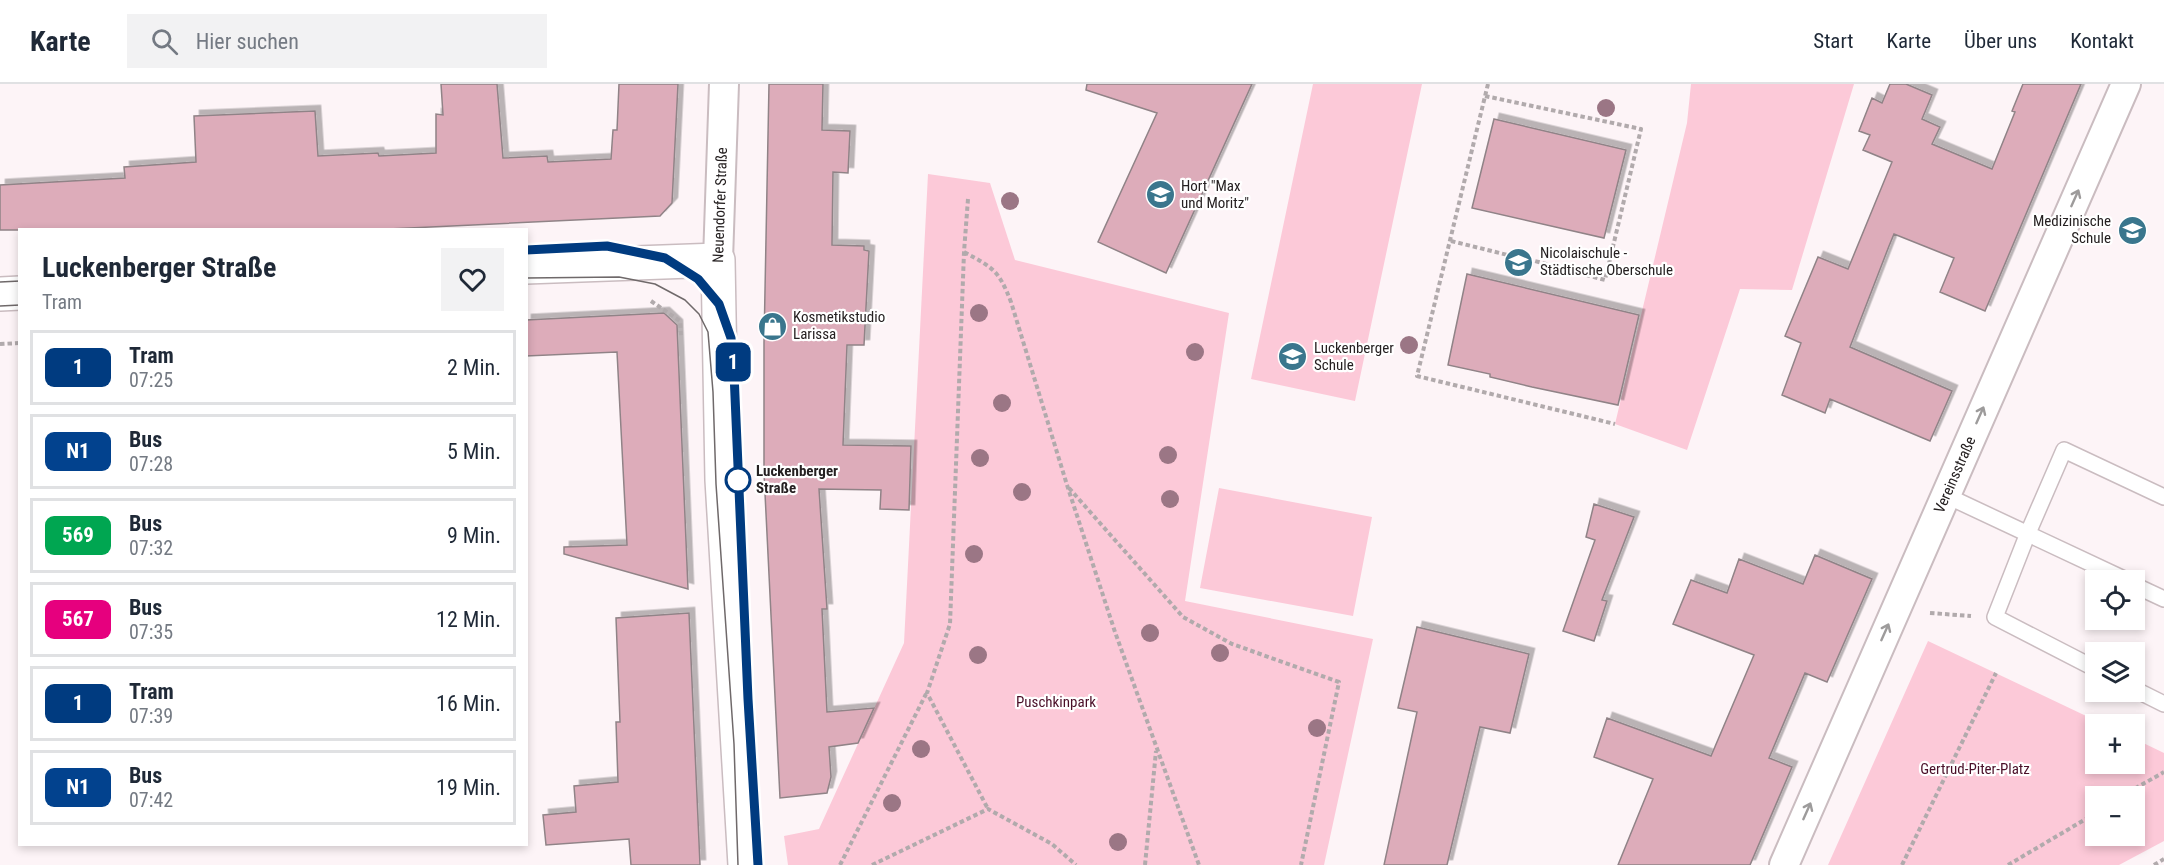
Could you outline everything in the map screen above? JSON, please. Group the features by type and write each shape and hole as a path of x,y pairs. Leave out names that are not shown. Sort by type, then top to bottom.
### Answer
{"street":[{"name":"Neuendorfer Straße","path":"724,84 718,260 722,480 745,865"},
{"name":"Vereinsstraße","path":"1784,865 2126,84"},
{"path":"528,267 718,260"},
{"path":"0,294 18,293"}],"lane":[{"path":"2085,663 1995,617 2064,450 2164,497"},
{"path":"1945,495 2105,570"},
{"path":"2145,590 2164,599"},
{"path":"2145,694 2164,704"}],"path":[{"path":"1488,84 1417,376 1615,424"},
{"path":"1485,96 1641,129 1605,280 1535,261"},
{"path":"840,865 927,693 950,624 968,199"},
{"path":"1451,241 1524,259"},
{"path":"964,252 984,263 1001,277 1011,302 1067,485 1199,865"},
{"path":"643,301 653,301 680,321 681,347 719,345"},
{"path":"0,344 18,342"},
{"path":"1067,485 1183,617 1232,644 1339,682 1301,865"},
{"path":"1894,611 1995,617"},
{"path":"1902,865 1996,673"},
{"path":"927,693 988,809 1052,844 1076,865"},
{"path":"1145,865 1157,748"},
{"path":"2139,786 2164,771"},
{"path":"872,865 988,809"},
{"path":"2008,865 2085,820"},
{"path":"2154,865 2164,860"}],"green space":[{"path":"1313,84 1422,84 1355,401 1251,379"},
{"path":"1691,84 1854,84 1792,290 1740,289 1687,450 1615,424 1687,123"},
{"name":"Puschkinpark","path":"928,174 990,183 1015,260 1229,313 1185,601 1373,639 1324,865 788,865 784,836 819,829 904,643"},
{"path":"1219,488 1372,517 1353,616 1200,588"},
{"name":"Gertrud-Piter-Platz","path":"1928,641 2085,715 2085,774 2145,774 2145,744 2164,753 2164,841 2119,865 1828,865"}],"building":[{"path":"441,84 497,84 503,158 547,156 548,162 611,159 613,130 617,130 619,84 678,84 672,203 660,216 409,228 18,228 18,230 0,230 0,185 125,178 124,167 196,162 194,116 315,111 318,156 378,153 379,156 436,153 436,114 443,115"},
{"path":"769,84 823,84 822,130 850,131 848,173 833,172 832,245 864,246 864,250 869,251 864,345 847,345 843,445 911,446 909,510 880,509 881,490 819,489 827,609 822,609 827,712 874,708 858,743 829,747 831,777 827,793 780,798 764,473"},
{"name":"Hort \"Max und Moritz\"","path":"1087,84 1252,84 1166,273 1098,242 1157,113 1086,90"},
{"path":"1890,84 1906,84 1932,95 1922,119 1940,127 1932,144 1992,169 2015,112 2012,111 2023,84 2081,84 1985,311 1940,292 1954,258 1894,234 1850,347 1952,391 1930,441 1830,399 1825,413 1782,395 1801,343 1785,336 1818,257 1848,269 1892,162 1863,150 1870,135 1859,131 1872,98 1882,103"},
{"path":"1494,119 1626,150 1604,238 1472,208"},
{"path":"1467,274 1639,315 1618,405 1532,387 1490,377 1490,374 1448,365"},
{"path":"664,313 677,325 688,589 564,554 564,547 627,545 617,352 528,356 528,320"},
{"path":"1594,504 1634,517 1602,600 1607,601 1594,641 1563,631 1595,540 1586,537"},
{"path":"1815,555 1872,579 1827,682 1805,673 1769,758 1792,767 1750,865 1618,865 1653,779 1594,757 1607,718 1711,756 1754,655 1673,624 1691,580 1727,593 1739,559 1803,584"},
{"path":"689,613 700,865 631,865 629,839 546,845 543,815 576,812 574,786 618,782 616,722 620,722 616,618"},
{"path":"1417,627 1529,654 1510,733 1480,727 1447,865 1384,865 1417,712 1398,708"}],"tram line":[{"path":"528,250 607,246 665,258 698,279 719,304 731,338 734,373 749,723 758,865"},
{"name":"1","path":"528,250 607,246 665,258 698,279 719,304 731,338 734,373 748,699 758,865"},
{"path":"528,278 619,277 655,284 685,300 699,314 708,332 734,744 738,865"},
{"path":"0,282 18,281"},
{"path":"0,306 18,305"}],"place":[{"name":"Hort \"Max und Moritz\"","path":"1160,195"},
{"name":"Medizinische Schule","path":"2132,230"},
{"name":"Nicolaischule - Städtische Oberschule","path":"1519,262"},
{"name":"Kosmetikstudio Larissa","path":"772,326"},
{"name":"Luckenberger Schule","path":"1293,357"},
{"name":"Luckenberger Straße","path":"738,480"}]}
